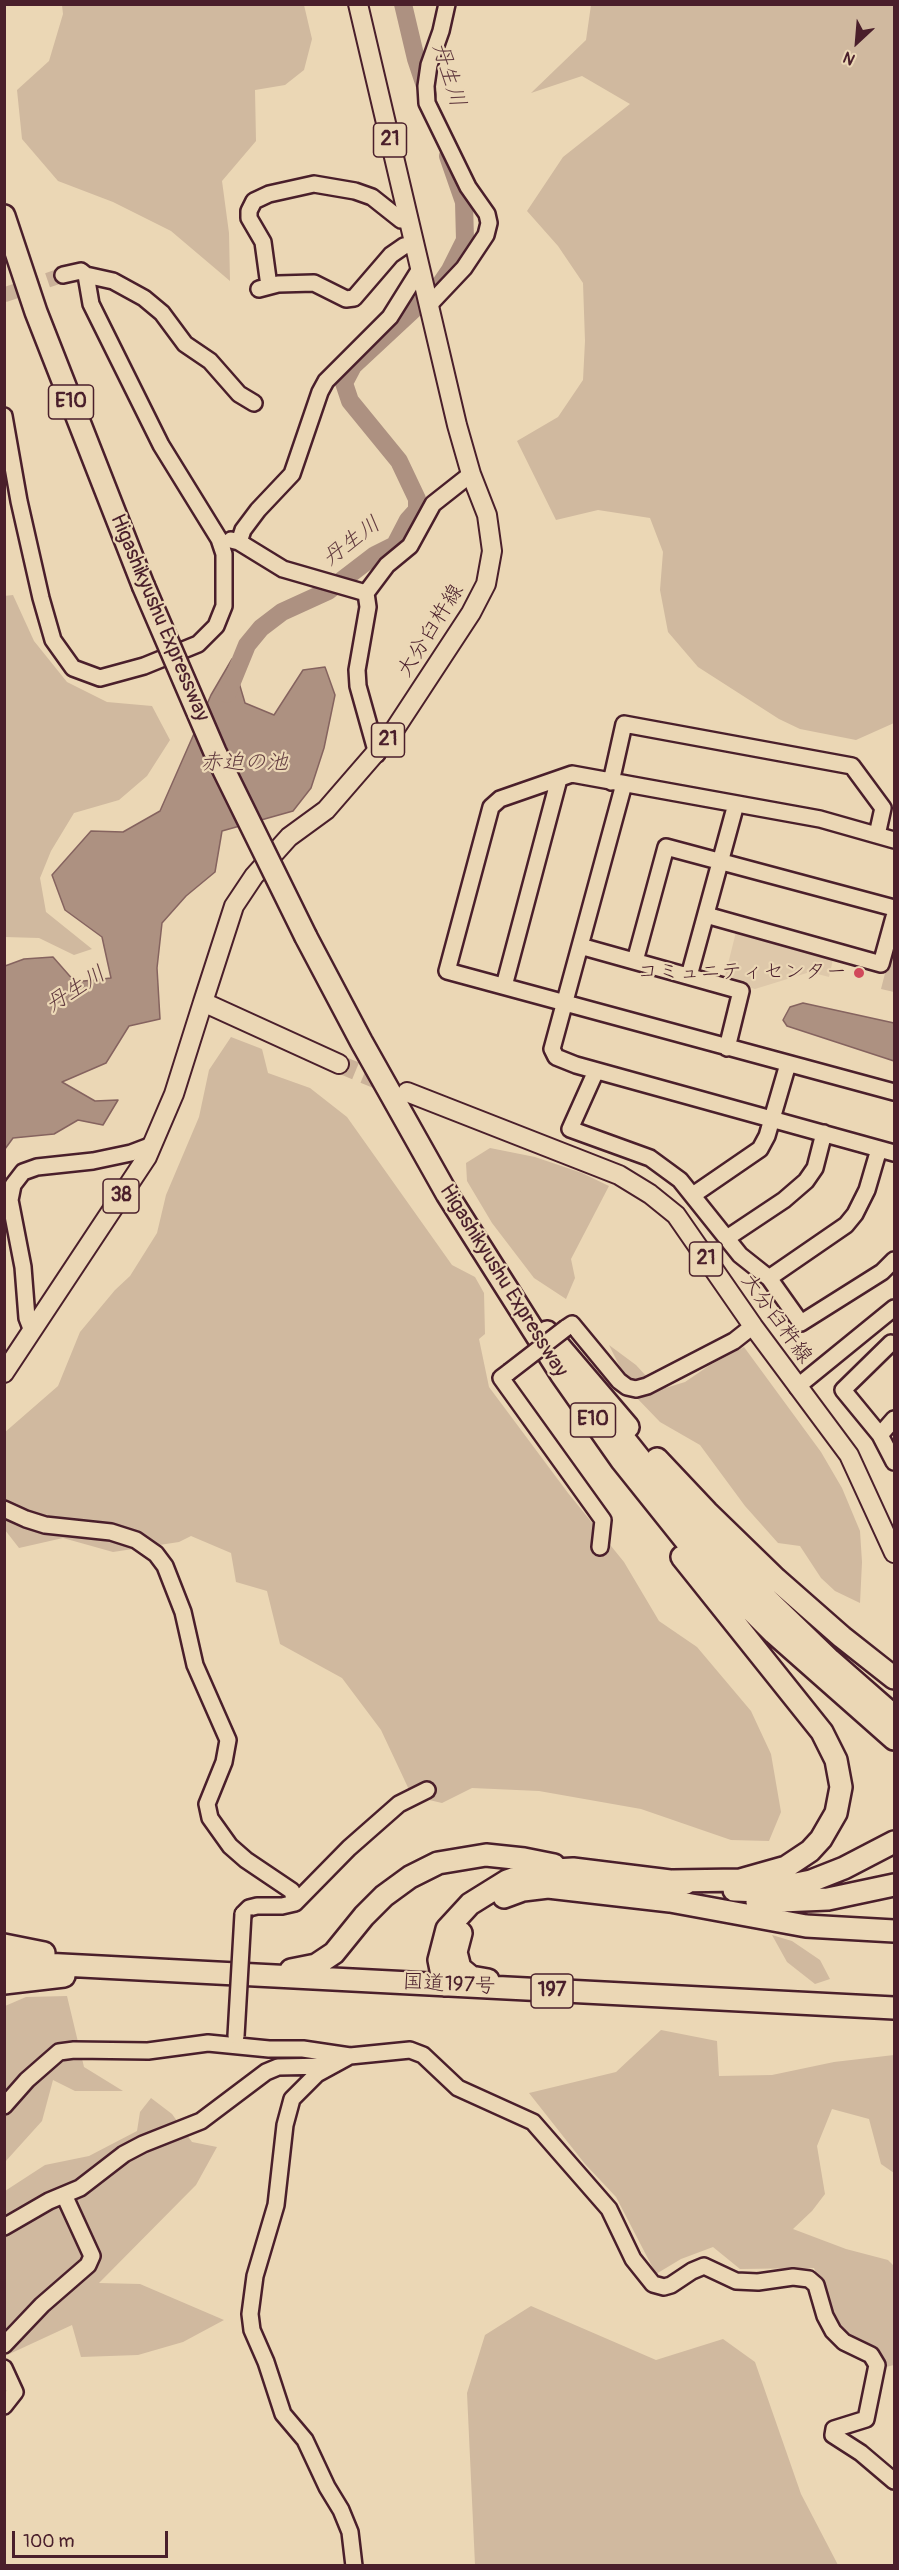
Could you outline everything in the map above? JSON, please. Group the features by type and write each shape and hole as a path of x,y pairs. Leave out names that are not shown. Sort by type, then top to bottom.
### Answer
{"highway":[{"name":"Higashikyushu Expressway","path":"4,216 36,312 143,585 215,752 306,937 361,1041 447,1194 561,1374 642,1488 690,1546 730,1589 824,1666 894,1716"},
{"name":"Higashikyushu Expressway","path":"414,1133 541,1324 601,1408 668,1494 824,1666 894,1739"},
{"path":"447,1194 459,1220 594,1443 808,1714 830,1746 836,1760 841,1786 836,1813 821,1839 799,1860 771,1873 671,1891"},
{"path":"541,1324 644,1445 692,1497 767,1571 842,1637 894,1678"},
{"path":"444,1985 461,1933 480,1913 502,1898 534,1888 744,1891 779,1888 827,1875 894,1842"},
{"path":"209,1973 293,1970 326,1960 364,1916 390,1891 424,1869 445,1861 470,1856 503,1856 573,1869 671,1891 806,1926 894,1931"},
{"path":"444,1985 438,1968 440,1949 447,1929 461,1912 488,1892 522,1875 551,1869 573,1869"},
{"path":"671,1891 806,1901 850,1896 894,1885"},
{"path":"461,1933 456,1952 457,1961 464,1973 471,1977 566,1984 636,1995"},
{"path":"4,1945 142,1969"},
{"name":"国道197号","path":"4,1962 894,2008"},
{"path":"4,1983 142,1969"}],"main road":[{"name":"大分臼杵線","path":"202,1002 234,906 255,876 289,837 326,810 377,753 446,654 486,585 492,551 488,515 471,474 450,395 357,4"},
{"path":"202,1002 339,1064"},
{"name":"38","path":"4,1373 147,1157 174,1094 202,1002"},
{"name":"大分臼杵線","path":"407,1092 619,1175 650,1194 676,1215 797,1388 849,1455 894,1553"}],"street":[{"path":"429,302 464,268 486,235 489,223 487,214 468,187 427,103 426,86 429,65 441,31 447,4"},
{"path":"408,220 401,220 380,202 363,194 314,184 268,194 254,201 249,211 249,218 264,242 266,278 264,288 298,282 314,284 346,299 354,298 391,255 404,246 415,244"},
{"path":"63,275 81,271 86,275 113,281 144,298 162,313 185,344 210,361 239,394 254,403"},
{"path":"240,542 243,530 258,510 292,474 326,381 390,317 421,273"},
{"path":"4,416 19,501 41,598 53,640 73,668 100,678 144,666 198,644 216,626 224,606 224,554 219,539 161,446 92,304 86,275"},
{"path":"364,592 387,566 410,546 433,504 471,474"},
{"path":"219,539 240,542 283,569 364,592"},
{"path":"364,592 368,607 357,670 358,686 377,753"},
{"path":"769,1278 846,1225 855,1214 887,1151 596,1071 556,1057 552,1049 580,946 617,783 624,724 852,766 884,808 877,835"},
{"path":"894,840 820,819 572,774 500,799 491,807 447,971 894,1092"},
{"path":"504,986 559,779"},
{"path":"689,976 736,804"},
{"path":"635,961 666,847 894,908"},
{"path":"706,915 881,964 894,917"},
{"path":"580,946 741,991 727,1048"},
{"path":"693,1196 760,1149 772,1119 788,1064"},
{"path":"596,1071 570,1129 650,1158 680,1180 740,1255 769,1278 801,1323 882,1272 894,1260"},
{"path":"727,1238 784,1200 806,1181 815,1168 824,1133"},
{"path":"32,1331 27,1318 23,1268 10,1200 13,1185 23,1172 37,1167 93,1161 131,1153 152,1145"},
{"path":"797,1388 894,1308"},
{"path":"600,1547 603,1520 501,1378 572,1324 619,1381 627,1387 636,1389 734,1341 753,1326"},
{"path":"894,1344 891,1343 843,1390 880,1435 894,1462"},
{"path":"880,1435 894,1419"},
{"path":"4,1509 45,1525 111,1532 136,1540 156,1554 165,1566 183,1612 195,1665 228,1740 224,1762 207,1804 210,1818 230,1846 246,1860 292,1891 295,1903"},
{"path":"235,2041 243,1914 249,1908 257,1906 282,1906 295,1903 349,1848 399,1804 427,1790"},
{"path":"4,2106 27,2080 59,2052 109,2049 148,2051 235,2041 350,2056 410,2050 423,2055 458,2088 533,2122 609,2209 633,2259 652,2284 664,2287 671,2285 705,2266 736,2281 758,2282 793,2277 809,2279 816,2285 825,2316 833,2331 844,2342 871,2355 877,2365 866,2419 834,2429 833,2435 861,2453 894,2481"},
{"path":"350,2056 328,2066 292,2099 288,2113 276,2205 255,2276 250,2314 252,2330 266,2362 283,2414 305,2440 327,2487 341,2510 350,2532 354,2565"},
{"path":"4,2227 80,2188 124,2154 201,2121 266,2072 278,2067 328,2066"},
{"path":"4,2345 42,2305 88,2265 92,2256 64,2195"},
{"path":"4,2368 15,2392 4,2406"}],"shaded area":[{"path":"62,5 304,5 312,39 304,70 285,85 255,90 256,141 222,181 229,233 230,281 171,231 113,202 58,181 22,139 17,90 49,61 63,14"},
{"path":"591,5 894,5 894,723 856,740 800,729 779,719 698,667 668,632 660,590 663,552 650,518 598,510 556,520 517,441 558,417 583,380 585,341 583,283 558,246 527,211 563,157 630,104 582,76 531,93 586,40"},
{"path":"13,595 34,641 67,682 107,702 152,706 170,740 147,776 119,800 74,813 51,851 40,878 46,912 92,949 74,955 39,938 5,937 4,596"},
{"path":"737,928 834,955 829,977 810,972 755,989 724,980"},
{"path":"894,938 894,992 881,989"},
{"path":"231,1037 262,1049 268,1073 310,1088 347,1117 452,1265 475,1277 484,1293 485,1334 479,1339 489,1387 568,1493 624,1562 659,1621 697,1647 751,1711 771,1754 781,1812 769,1841 731,1840 641,1809 539,1791 472,1788 442,1803 412,1796 381,1730 342,1678 280,1644 267,1591 236,1582 231,1553 191,1536 179,1542 113,1552 63,1538 19,1548 5,1530 4,1433 58,1386 80,1332 115,1290 130,1276 157,1233 166,1195 199,1117 209,1070"},
{"path":"490,1148 535,1157 582,1173 609,1186 571,1259 575,1278 566,1299 534,1278 492,1223 467,1181 466,1163"},
{"path":"609,1345 636,1365 659,1390 685,1382 710,1365 744,1347 821,1452 842,1488 860,1531 862,1562 860,1603 835,1591 821,1578 800,1546 778,1543 745,1506 700,1445 660,1422 634,1395"},
{"path":"772,1935 792,1941 820,1960 830,1979 815,1984 787,1962"},
{"path":"67,1996 84,2067 123,2091 75,2091 53,2080 42,2121 5,2162 5,2006 26,1997"},
{"path":"661,2030 717,2041 719,2076 772,2075 834,2062 894,2055 894,2173 881,2164 869,2119 832,2109 817,2146 825,2194 812,2211 793,2229 846,2249 888,2260 894,2266 894,2365 886,2367 833,2341 831,2306 814,2268 740,2269 713,2247 681,2259 656,2274 616,2197 585,2164 529,2093 616,2072"},
{"path":"151,2098 172,2114 192,2142 217,2147 196,2185 99,2283 140,2284 224,2320 183,2342 138,2355 81,2357 72,2325 5,2356 5,2191 45,2165 89,2156 137,2131 140,2112"},
{"path":"531,2306 656,2360 723,2339 755,2362 801,2494 838,2565 475,2565 467,2393 485,2335"}],"water":[{"name":"赤迫の池","path":"232,659 245,703 274,715 303,670 325,667 335,695 324,748 311,788 293,811 222,831 215,872 186,896 162,923 157,968 160,1019 129,1026 106,1063 62,1082 95,1101 118,1100 103,1125 78,1120 54,1134 13,1138 5,1149 5,966 24,959 53,957 75,982 111,978 102,937 65,910 52,875 91,831 123,832 160,811 211,695"},
{"path":"803,1003 894,1023 894,1061 787,1026 783,1020 790,1007"}],"waterway":[{"name":"丹生川","path":"403,4 416,59 428,95"},
{"name":"丹生川","path":"227,694 247,645 261,628 282,612 328,591 375,555 395,545 408,520 417,510 417,499 399,461 350,401 344,383 353,366 439,286 465,240 464,202 448,156"}],"tunnel":[{"path":"4,295 63,275"},
{"path":"339,1064 392,1086"}],"place":[{"name":"コミュニティセンター","path":"859,973"}]}
